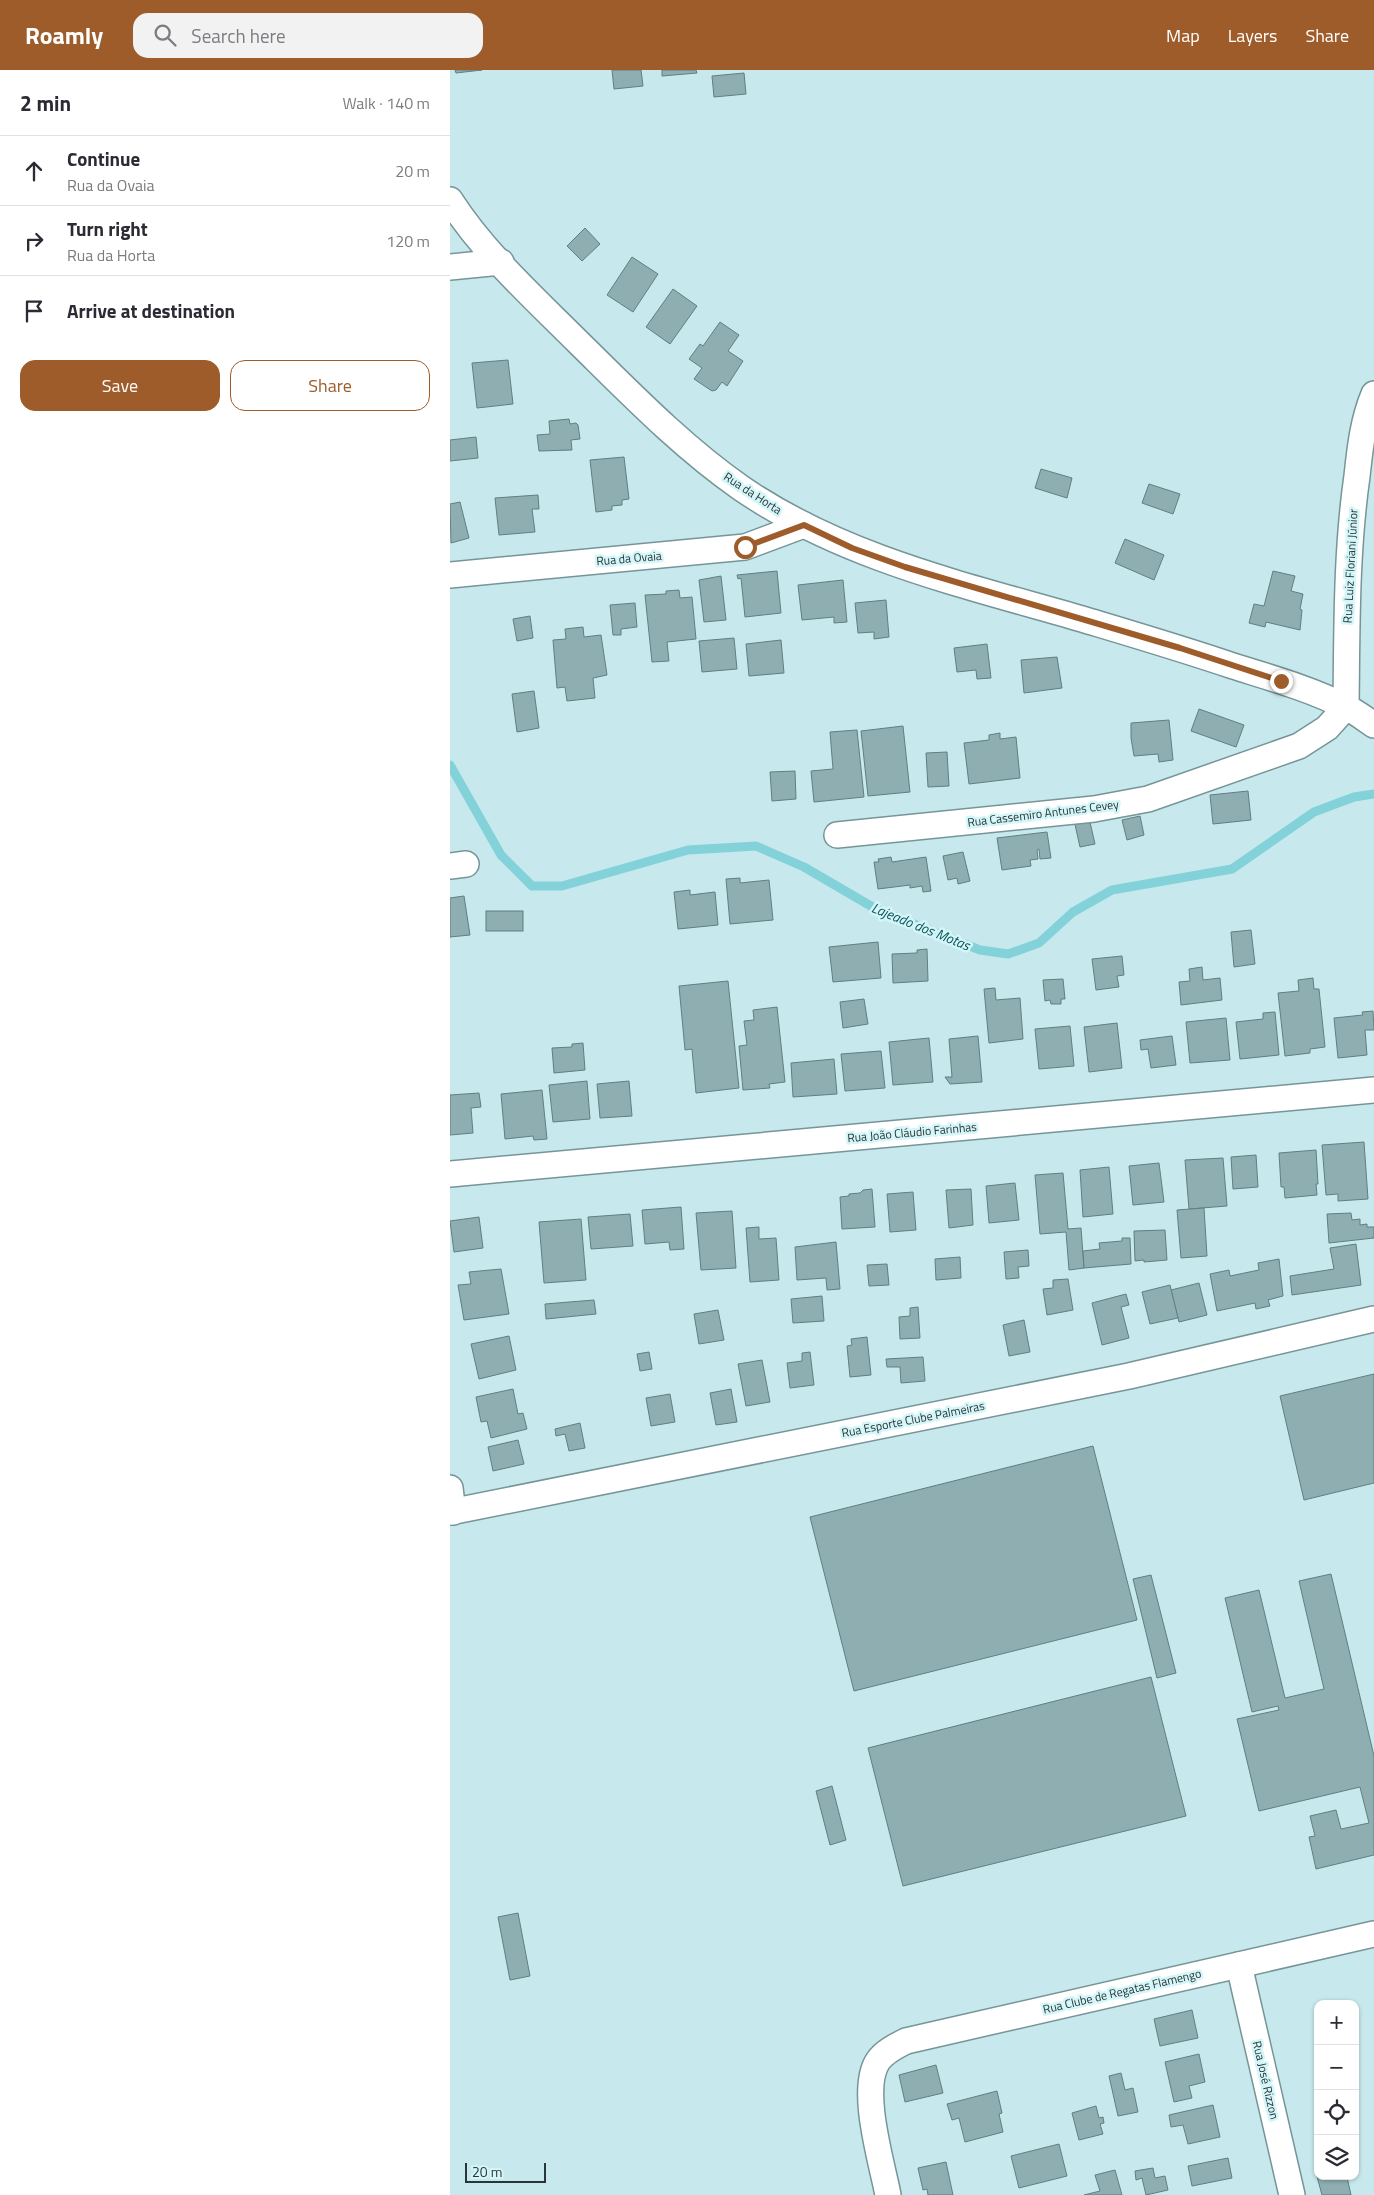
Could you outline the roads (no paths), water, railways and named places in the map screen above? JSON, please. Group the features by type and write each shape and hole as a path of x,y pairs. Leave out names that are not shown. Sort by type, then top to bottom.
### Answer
{"street":[{"name":"Rua da Horta","path":"450,200 463,220 528,292 694,453 742,489 804,525 852,548 905,567 1190,651 1281,681 1346,707"},
{"path":"450,267 501,262"},
{"name":"Rua Luiz Floriani Júnior","path":"1346,707 1347,606 1352,507 1362,432 1374,394"},
{"name":"Rua da Ovaia","path":"450,575 745,547 804,525"},
{"path":"1346,707 1374,725"},
{"name":"Rua Cassemiro Antunes Cevey","path":"837,835 1094,809 1148,799 1299,746 1327,728 1346,707"},
{"name":"Rua João Cláudio Farinhas","path":"450,1174 1374,1090"},
{"name":"Rua Esporte Clube Palmeiras","path":"451,1504 1129,1376 1374,1318"},
{"name":"Rua Clube de Regatas Flamengo","path":"888,2195 870,2105 871,2081 877,2062 889,2050 906,2041 1374,1934"},
{"name":"Rua José Rizzon","path":"1239,1965 1292,2195"}],"waterway":[{"name":"Lajeado dos Motas","path":"450,765 501,855 532,886 562,886 688,850 756,846 804,867 876,909 980,950 1008,954 1039,943 1073,912 1112,890 1232,869 1314,812 1354,797 1374,794"}]}
